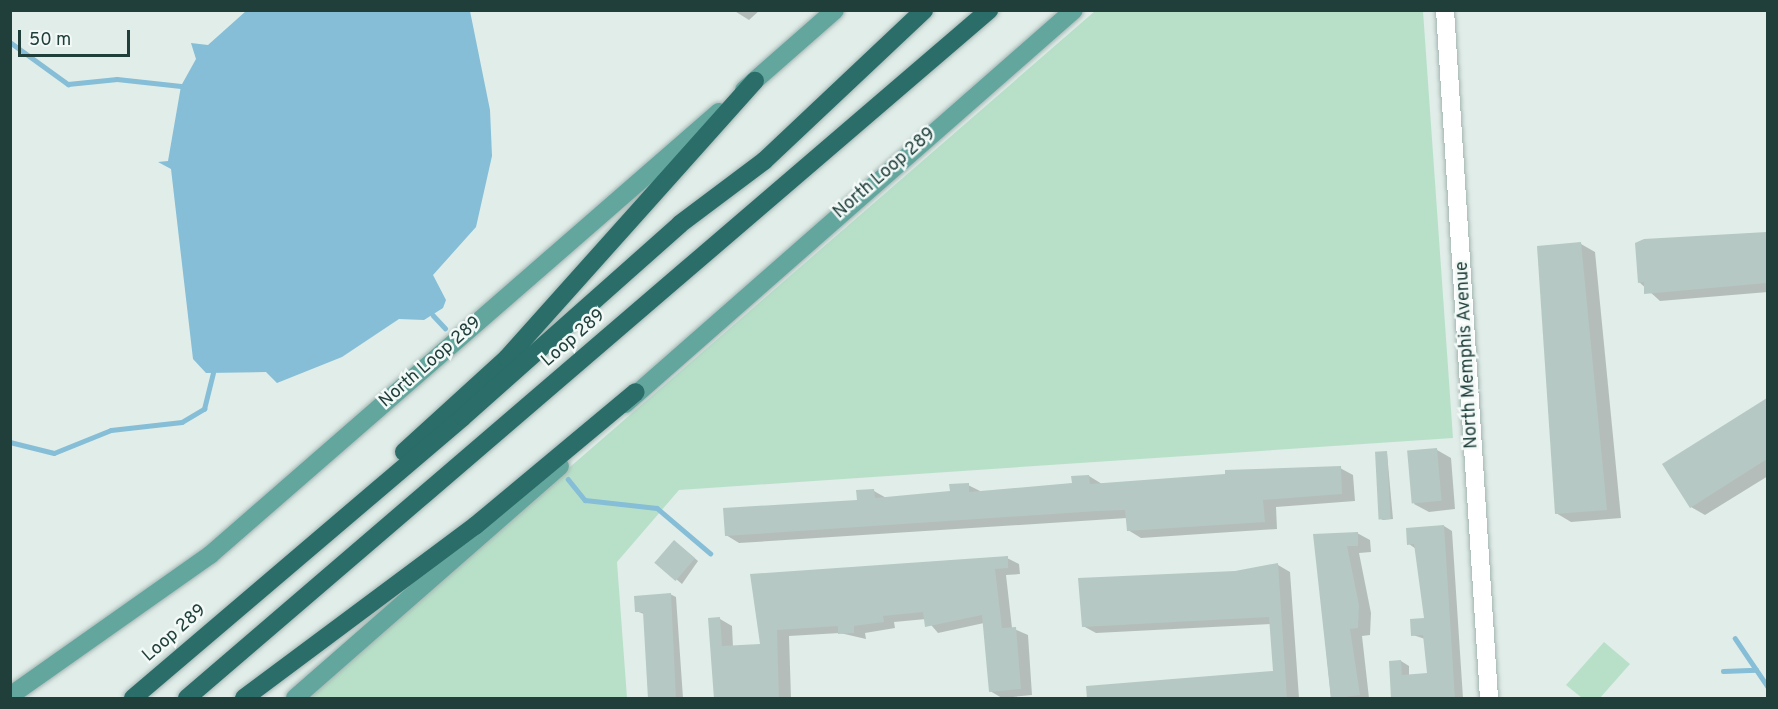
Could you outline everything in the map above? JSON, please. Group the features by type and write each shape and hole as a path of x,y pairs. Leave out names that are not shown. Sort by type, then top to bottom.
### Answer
{"highway":[{"name":"Loop 289","path":"133,699 680,224 764,161 924,10"},
{"name":"Loop 289","path":"187,699 989,10"},
{"path":"251,596 288,552 507,358 755,81"},
{"path":"244,699 475,526 636,392"}],"main road":[{"name":"North Loop 289","path":"10,696 210,555 836,10"},
{"name":"North Loop 289","path":"295,699 606,425 636,392 1074,10"}],"street":[{"name":"North Memphis Avenue","path":"1445,10 1488,699"}],"green space":[{"path":"1095,11 1423,11 1453,438 679,490 617,562 627,698 304,698"},
{"path":"1604,642 1630,664 1600,698 1582,698 1566,685"}],"water":[{"path":"246,11 470,11 490,110 492,156 476,227 433,275 446,300 443,308 424,320 399,319 342,357 277,383 266,372 206,373 193,359 171,169 158,162 168,161 181,86 196,59 191,43 208,45"}],"building":[{"path":"1767,232 1767,283 1644,294 1644,282 1638,283 1635,243 1644,239"},
{"path":"1581,242 1607,510 1555,514 1537,246"},
{"path":"1767,398 1767,459 1690,508 1662,464"},
{"path":"1437,448 1442,501 1412,503 1407,451"},
{"path":"1387,451 1391,519 1379,520 1375,452"},
{"path":"1341,466 1342,494 1263,500 1265,522 1127,531 1125,510 725,536 723,508 857,500 856,490 874,489 875,498 950,491 949,484 969,483 969,492 1072,483 1071,476 1089,475 1090,484 1225,474 1225,470"},
{"path":"1444,525 1455,699 1391,699 1389,661 1401,660 1402,675 1427,673 1423,635 1411,636 1410,619 1424,618 1414,544 1407,545 1406,528"},
{"path":"1358,532 1358,546 1347,546 1359,605 1358,628 1350,629 1360,695 1331,699 1313,534"},
{"path":"674,540 695,558 675,581 654,563"},
{"path":"1008,556 1008,568 995,569 1002,628 1016,627 1021,689 989,692 982,615 925,627 923,612 883,616 884,622 854,626 854,633 838,634 838,626 777,630 779,699 714,699 708,618 720,617 722,646 760,644 750,574"},
{"path":"1278,563 1287,699 1087,699 1086,686 1273,671 1269,617 1082,627 1078,578 1235,571"},
{"path":"671,593 676,699 648,699 643,612 635,612 634,596"}],"waterway":[{"path":"10,42 68,84 117,79 181,86"},
{"path":"433,315 445,328"},
{"path":"10,442 54,453 111,430 182,422 204,409 213,373"},
{"path":"568,479 585,500 657,508 710,553"},
{"path":"1735,638 1768,687"},
{"path":"1723,671 1756,670"}]}
